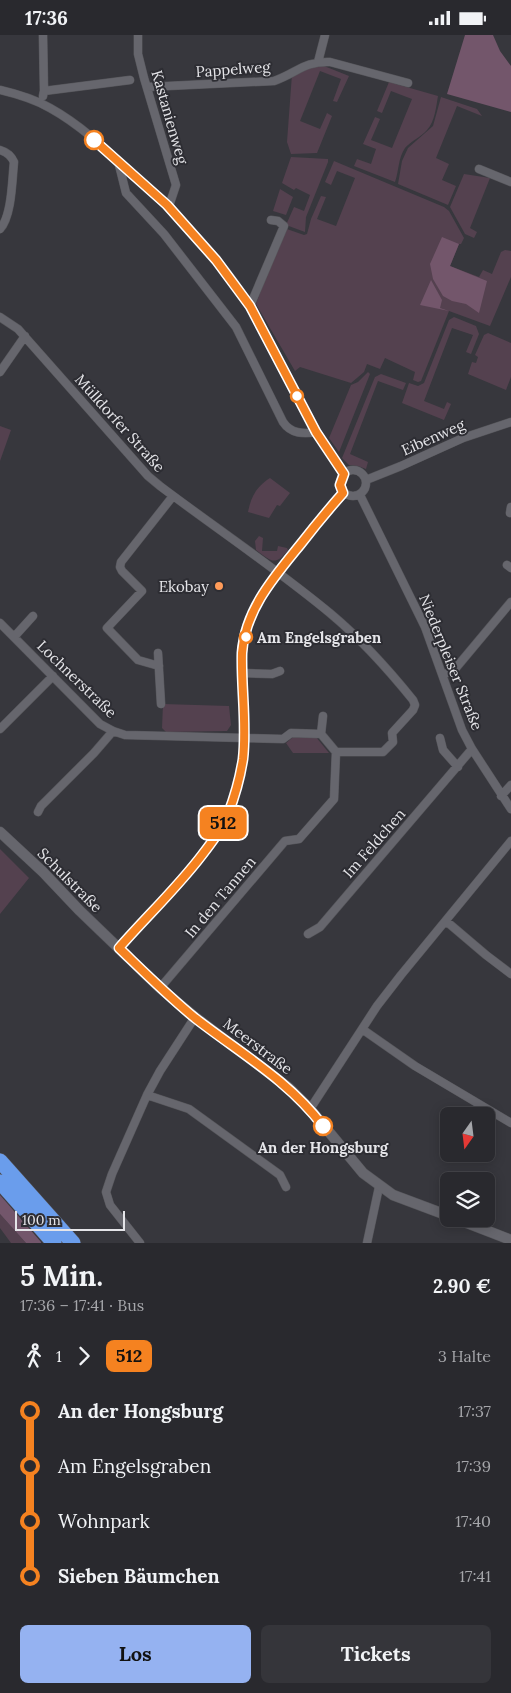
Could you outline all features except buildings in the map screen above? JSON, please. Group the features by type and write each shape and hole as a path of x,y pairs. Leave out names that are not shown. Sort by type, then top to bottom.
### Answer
{"highway":[{"path":"0,1161 73,1243"},
{"path":"0,1182 54,1243"},
{"path":"36,1223 50,1243"}],"street":[{"path":"41,103 44,91 43,35"},
{"name":"Kastanienweg","path":"138,35 138,54 176,185 170,203 167,205"},
{"path":"325,35 318,61 330,62 408,83"},
{"name":"Pappelweg","path":"147,87 274,81 318,61"},
{"path":"44,91 130,80"},
{"path":"0,90 41,103 75,124 167,205 216,260 250,306 316,432 344,474"},
{"path":"0,149 6,152 14,162 8,213 4,225 0,229"},
{"path":"118,160 126,193 164,235 236,327 287,428 300,433 316,432"},
{"path":"479,169 511,181"},
{"path":"250,306 284,226 278,221 271,220"},
{"name":"Mülldorfer Straße","path":"0,317 11,323 25,336 142,470 160,487 332,615 375,655 413,700 414,710 392,733 393,742 383,753 336,752"},
{"path":"0,372 25,336"},
{"name":"Eibenweg","path":"366,479 401,466 463,438 511,422"},
{"path":"357,470 366,479 365,490 360,495 351,497 343,493 340,485 344,474 348,471 357,470"},
{"path":"119,948 198,861 227,816 239,779 244,738 242,652 254,608 278,573 343,493"},
{"name":"Niederpleiser Straße","path":"360,495 425,627 462,729 472,749 511,809"},
{"path":"160,666 138,660 107,628 142,591 122,571 120,567 121,561 173,496"},
{"path":"444,675 455,669 511,602"},
{"path":"14,637 33,616"},
{"name":"Lochnerstraße","path":"0,623 100,724 113,731 142,737 244,738"},
{"path":"158,653 161,704"},
{"path":"243,673 272,674 280,671"},
{"path":"0,729 53,676"},
{"path":"322,716 321,734 336,752"},
{"path":"38,812 41,806 94,753 113,731"},
{"path":"244,738 283,739 291,733 321,734"},
{"path":"440,738 443,750 458,767"},
{"name":"Im Feldchen","path":"308,934 320,927 472,749"},
{"name":"In den Tannen","path":"160,988 285,841 300,839 334,799 336,752"},
{"path":"501,796 511,785"},
{"name":"Schulstraße","path":"0,831 119,948"},
{"path":"310,1109 362,1029 401,975 511,841"},
{"path":"446,921 511,974"},
{"name":"Meerstraße","path":"119,948 160,988 195,1017 282,1082 310,1109 363,1173 379,1187 393,1195 440,1213"},
{"path":"140,1243 110,1205 106,1192 147,1095 160,1071 195,1017"},
{"path":"362,1029 415,1066 511,1123"},
{"path":"147,1095 189,1109 280,1175 286,1187"},
{"path":"367,1243 379,1187"},
{"path":"477,1227 511,1241"}],"shaded area":[{"path":"465,35 493,35 500,51 511,66 511,112 447,94"},
{"path":"307,66 324,66 349,76 337,102 333,101 341,79 320,71 300,121 320,129 327,113 332,116 317,153 291,154 287,142 292,74"},
{"path":"389,82 438,96 435,114 430,126 407,146 403,152 395,182 354,166 357,159 371,164 376,149 363,144 375,117 380,119 371,140 392,148 412,99 391,91 382,113 377,111"},
{"path":"441,97 477,109 482,116 457,106 436,158 449,164 442,180 456,186 448,205 398,184 402,161 408,148 433,126"},
{"path":"291,157 328,159 306,217 305,232 286,225 294,207 304,211 310,195 296,188 294,190 282,183"},
{"path":"334,161 444,207 449,211 464,238 461,244 459,244 450,266 479,277 483,270 492,274 501,252 505,250 511,251 511,277 490,326 449,311 421,381 413,380 415,372 385,358 380,369 367,364 364,372 351,383 300,367 295,371 256,304 284,228 304,235 307,234 321,196 326,197 317,219 336,226 355,178 337,171 331,185 325,182"},
{"path":"464,174 490,178 470,228 477,232 474,238 465,234 450,207"},
{"path":"280,189 293,197 286,215 273,211"},
{"path":"442,237 459,244 450,266 487,281 479,313 466,304 452,301 443,296 433,279 430,264"},
{"path":"431,280 442,300 440,308 449,311 420,305"},
{"path":"454,317 476,326 479,334 471,354 466,352 473,335 452,328 424,401 444,409 447,402 451,404 444,420 402,403 409,383 418,386 424,383 449,320"},
{"path":"488,333 511,343 511,377 506,390 468,374 472,362 476,363 478,357 475,355 484,335"},
{"path":"368,372 370,374 339,452 329,438 351,385 358,382"},
{"path":"381,374 406,383 403,390 378,381 350,454 368,462 366,469 349,465 342,458 375,377"},
{"path":"0,426 11,430 0,461"},
{"path":"270,478 290,493 280,506 277,505 269,518 248,512 255,493"},
{"path":"259,536 263,538 262,551 277,551 278,546 288,550 280,559 273,561 256,550 255,541"},
{"path":"163,704 229,706 231,725 227,731 166,732 162,728"},
{"path":"293,737 316,737 329,753 293,753 286,743"},
{"path":"0,849 29,878 0,914"},
{"path":"0,1195 41,1243 26,1243 0,1214"},
{"path":"0,1214 26,1243 11,1243 0,1228"}],"bus line":[{"name":"512","path":"94,140 167,205 216,260 250,306 316,432 344,474 340,481 343,493 278,573 254,608 242,652 243,759 234,797 227,816 210,846 198,861 119,948 160,988 185,1009 289,1088 310,1109 323,1126"}],"place":[{"name":"Ekobay","path":"219,586"},
{"name":"Am Engelsgraben","path":"246,637"},
{"name":"An der Hongsburg","path":"323,1126"}]}
